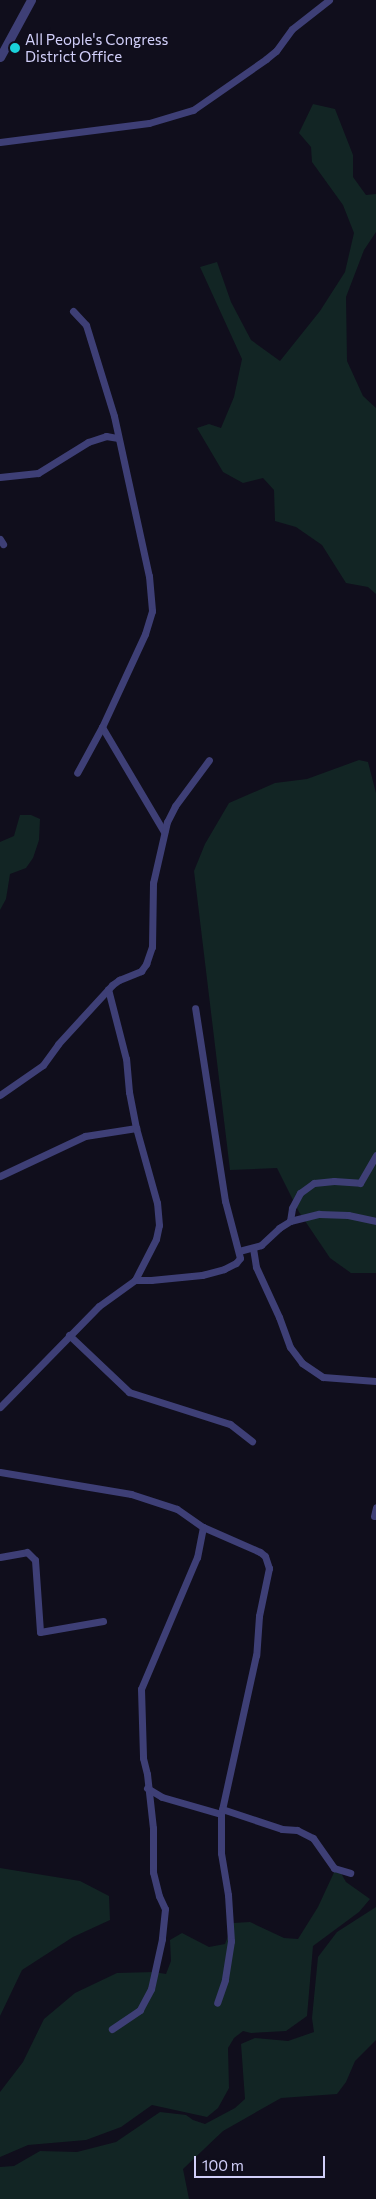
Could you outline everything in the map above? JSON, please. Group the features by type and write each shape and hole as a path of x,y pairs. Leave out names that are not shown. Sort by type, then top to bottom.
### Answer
{"street":[{"path":"0,57 31,0"},
{"path":"0,142 149,123 193,110 276,51 292,29 329,0"},
{"path":"73,311 86,325 114,416 150,576 152,611 150,624 102,727 77,773"},
{"path":"0,478 38,473 88,442 106,436 118,438"},
{"path":"102,727 164,832"},
{"path":"0,1095 43,1065 108,989 119,980 141,971 150,955 153,883 164,832 175,806 209,760"},
{"path":"0,1407 99,1306 135,1280 156,1239 159,1225 157,1203 136,1128 129,1092 126,1059 108,989"},
{"path":"135,1280 202,1276 224,1269 236,1263 240,1258 225,1201 195,1008"},
{"path":"0,1176 85,1136 136,1128"},
{"path":"290,1221 292,1208 300,1193 314,1183 334,1181 360,1183 376,1155"},
{"path":"239,1252 261,1245 279,1228 290,1221 319,1214 348,1214 376,1221"},
{"path":"253,1248 256,1267 290,1347 302,1363 323,1377 376,1380"},
{"path":"69,1335 129,1392 230,1424 252,1441"},
{"path":"0,1472 131,1494 177,1509 203,1527 260,1552 265,1556 269,1568 259,1616 256,1656 222,1811 221,1853 228,1895 231,1941 225,1980 217,2002"},
{"path":"374,1516 376,1507"},
{"path":"112,2029 140,2010 151,1989 162,1939 165,1909 159,1896 154,1872 153,1828 147,1774 143,1758 141,1689 197,1557 203,1527"},
{"path":"0,1557 27,1552 35,1560 39,1630 42,1633 103,1621"},
{"path":"148,1788 162,1797 282,1828 297,1830 313,1838 334,1868 350,1873"}],"green space":[{"path":"313,104 335,109 353,155 353,177 366,195 376,194 376,232 364,250 346,297 347,361 363,396 376,408 376,594 368,587 346,583 322,545 296,527 275,521 274,490 263,478 243,483 223,472 197,428 209,424 221,428 234,397 242,359 200,267 217,262 231,302 251,340 280,361 320,311 345,272 354,233 343,205 312,162 311,147 299,133"},
{"path":"359,760 368,762 376,793 376,1273 351,1273 330,1258 299,1212 277,1168 230,1170 194,871 205,844 229,803 275,783 307,779"},
{"path":"20,815 31,815 40,819 39,840 33,858 26,868 10,874 6,899 0,910 0,842 14,836"},
{"path":"337,1866 346,1882 370,1899 359,1912 313,1946 307,2016 286,2031 251,2033 243,2031 234,2038 228,2048 229,2088 218,2108 207,2117 152,2105 121,2127 86,2140 28,2145 0,2157 0,2092 23,2062 44,2019 75,1993 117,1973 154,1972 166,1974 171,1961 170,1940 182,1933 209,1947 225,1944 233,1923 250,1922 284,1938 298,1939 318,1907"},
{"path":"0,1868 80,1881 109,1896 110,1920 73,1937 22,1970 0,2016"},
{"path":"376,1907 376,2040 355,2061 346,2082 337,2094 281,2098 223,2131 183,2169 189,2199 0,2199 0,2167 14,2166 40,2151 77,2152 116,2142 160,2112 186,2115 193,2120 205,2124 235,2108 245,2099 241,2044 255,2038 288,2041 314,2032 312,2018 318,1957 337,1932"}],"place":[{"name":"All People's Congress District Office","path":"15,48"}]}
